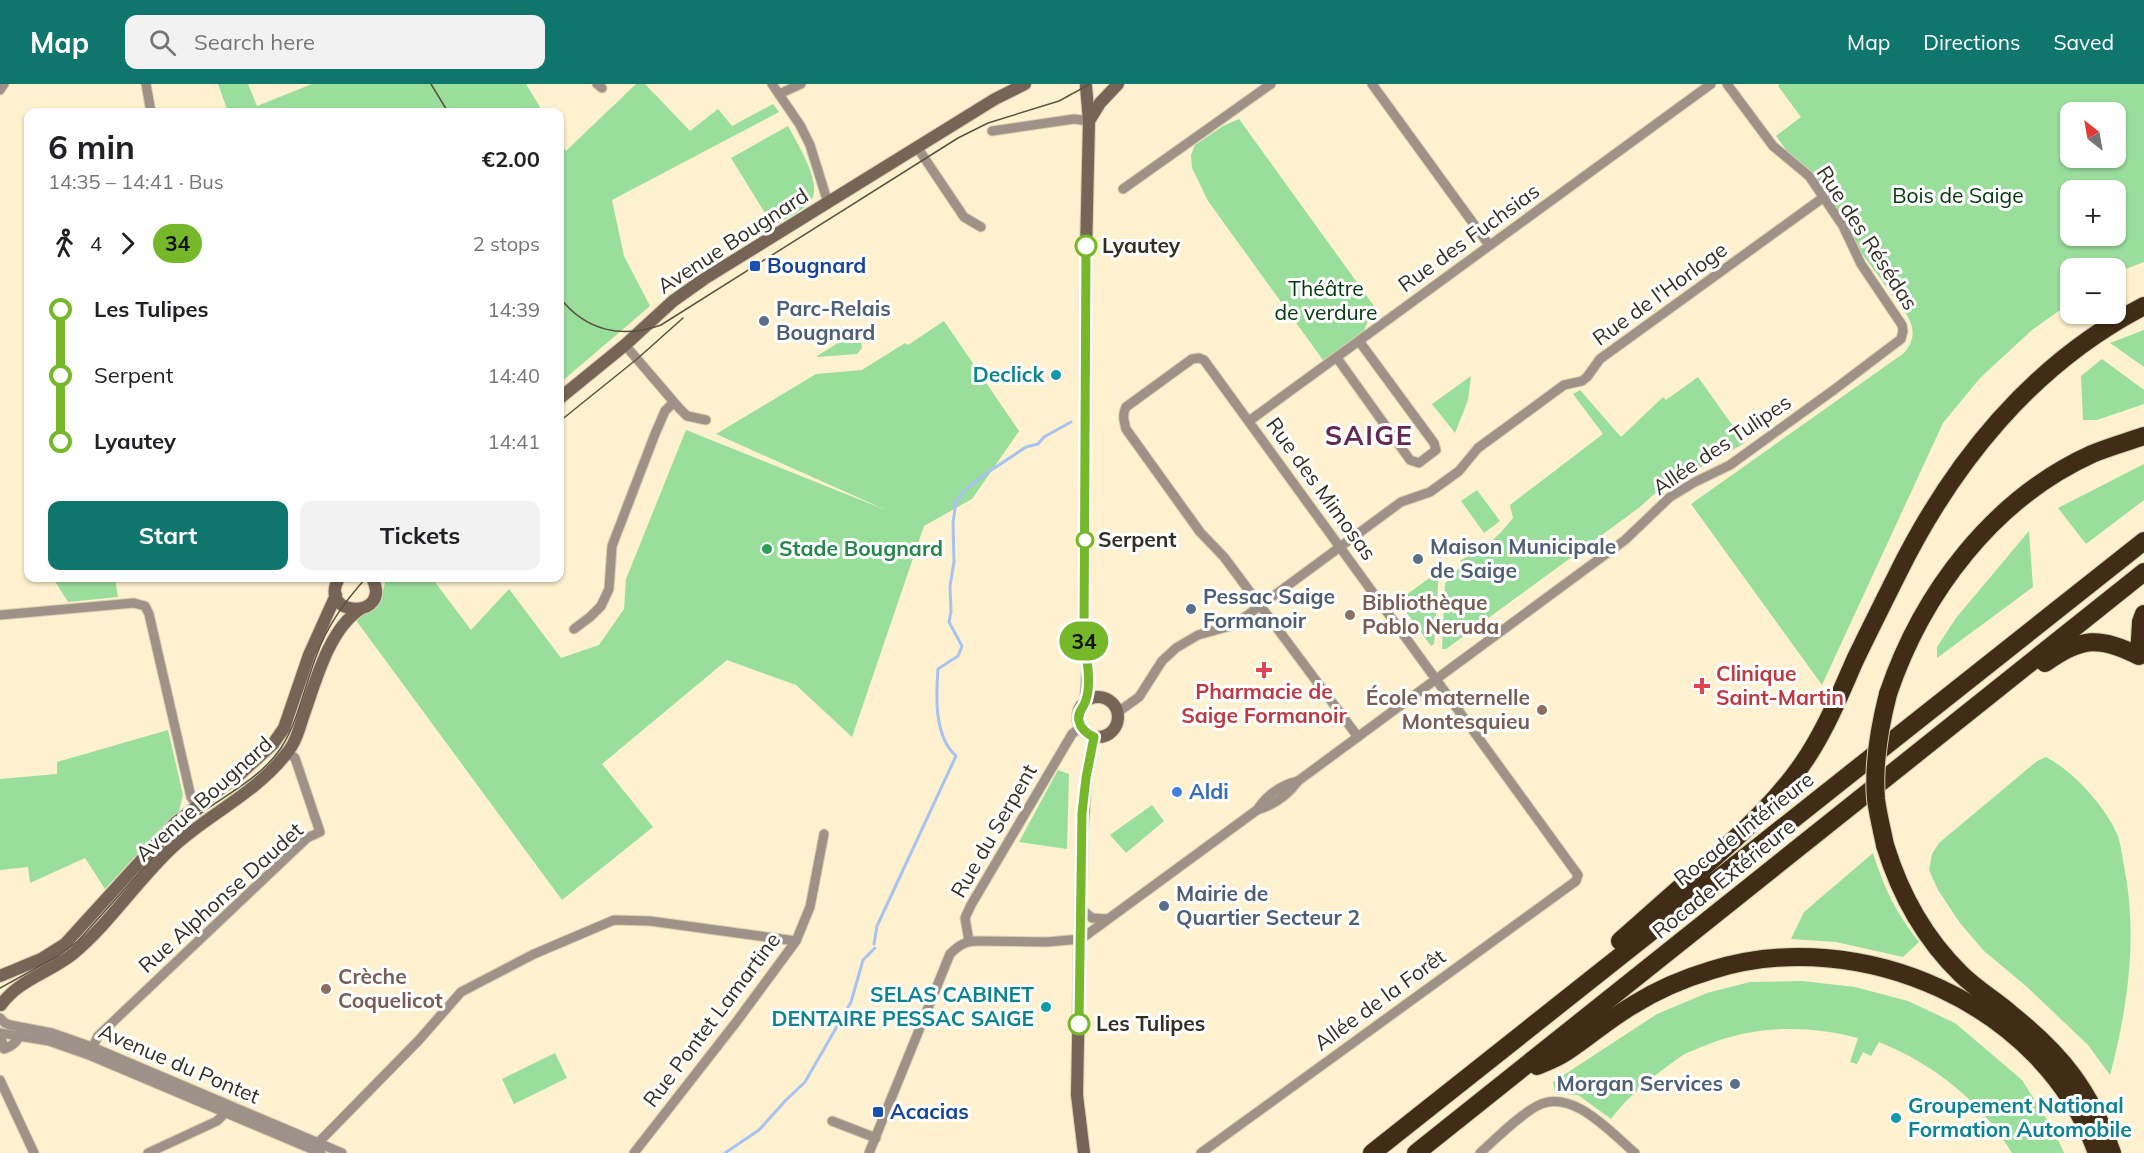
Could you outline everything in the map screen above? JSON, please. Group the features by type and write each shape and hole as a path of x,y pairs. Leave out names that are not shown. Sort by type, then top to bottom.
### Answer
{"highway":[{"path":"1589,980 1610,950 1749,826 1778,795 1809,754 1831,714 1898,572 1948,486 1984,436 2024,393 2068,354 2144,306"},
{"path":"2112,1153 2104,1131 2071,1071 2035,1034 1961,974 1917,921 1903,896 1885,845 1876,800 1875,768 1878,734 1888,694 1906,647 1940,586 1989,527 2036,488 2066,468 2093,454 2144,436"},
{"name":"Rocade Intérieure","path":"1372,1153 2144,541"},
{"name":"Rocade Extérieure","path":"1416,1153 2144,572"},
{"path":"1930,742 2052,657 2077,644 2102,641 2139,656 2141,622 2144,614"},
{"path":"1511,1078 1564,1054 1633,1005 1660,990 1712,970 1772,958 1834,958 1907,974 1952,994 1998,1023 2026,1044 2048,1066 2082,1117 2097,1153"}],"main road":[{"path":"828,203 995,99 1025,84"},
{"path":"1085,85 1101,92 1115,86"},
{"path":"1085,85 1089,121 1084,632 1088,669 1086,701 1079,712 1081,727 1086,734 1094,737 1105,736 1114,730 1118,721 1118,712 1112,702 1104,698 1086,701"},
{"path":"1089,121 1100,103 1115,86"},
{"name":"Avenue Bougnard","path":"564,395 626,345 673,301 780,230 828,203"},
{"name":"Avenue Bougnard","path":"0,1006 14,990 61,962 82,946 171,849 198,826 251,789 288,753 296,738 323,661 352,614 373,600 375,594 374,582"},
{"name":"Avenue Bougnard","path":"336,584 343,606 359,610"},
{"name":"Avenue Bougnard","path":"0,976 41,959 65,944 160,838 197,805 261,757 284,728 336,584"},
{"path":"1088,669 1104,698"},
{"path":"1084,1153 1077,1095 1083,805 1094,737"},
{"path":"0,995 0,1006"}],"street":[{"path":"0,90 4,84"},
{"path":"146,84 150,108"},
{"name":"Avenue Bougnard","path":"772,84 800,125 810,145 828,203"},
{"path":"779,94 801,84"},
{"path":"1123,189 1271,84"},
{"path":"1372,84 1489,245"},
{"name":"Rue des Fuchsias","path":"1249,421 1711,84"},
{"name":"Rue des Résédas","path":"1727,84 1773,146 1809,176 1824,197 1843,226 1861,264 1899,319 1903,331"},
{"path":"992,131 1074,119 1089,121"},
{"path":"917,147 964,217 981,227"},
{"name":"Rue de l'Horloge","path":"1118,712 1138,697 1162,661 1176,648 1198,635 1234,625 1401,502 1430,492 1445,482 1459,471 1478,448 1564,385 1582,381 1600,359 1824,197"},
{"name":"Allée des Tulipes","path":"1080,939 1257,810 1268,807 1290,792 1298,781 1625,540 1670,497 1730,465 1895,344 1903,331"},
{"path":"1337,358 1410,460 1419,463 1436,450 1434,443 1359,341"},
{"path":"626,345 673,403 687,416 706,420"},
{"name":"Rue des Mimosas","path":"1260,606 1224,557 1200,532 1126,429 1123,418 1126,407 1192,358 1204,360 1578,875"},
{"path":"574,629 601,606 609,589 612,546 665,411 673,403"},
{"path":"0,615 134,603 145,606 149,614 191,797 197,805"},
{"path":"1260,606 1358,737"},
{"name":"Rue du Serpent","path":"969,941 965,918 971,905 1072,734 1081,727"},
{"name":"Rue Alphonse Daudet","path":"91,1051 98,1036 307,838 320,832 295,758 288,753"},
{"name":"Rue Pontet Lamartine","path":"634,1153 796,941 810,907 824,834"},
{"name":"Allée de la Forêt","path":"1201,1153 1576,881 1578,875"},
{"path":"1081,909 1088,916 1096,919 1109,918"},
{"path":"317,1148 419,1040 460,992 534,954 614,920 650,921 796,941"},
{"path":"869,1153 950,954 958,946 969,941 1047,942 1080,939"},
{"name":"Avenue du Pontet","path":"0,1006 0,1018 4,1023 21,1031 49,1041 91,1051 317,1148 342,1153"},
{"path":"0,1033 2,1051 20,1039 21,1031"},
{"name":"Avenue du Pontet","path":"0,1033 21,1031"},
{"path":"0,1080 3,1095 34,1153"},
{"path":"1480,1153 1531,1109 1555,1101 1574,1105 1584,1111 1635,1153"},
{"path":"148,1153 217,1121 226,1108"},
{"path":"832,1121 876,1138"}],"green space":[{"path":"218,84 248,84 257,106 312,84 526,84 541,108 227,108"},
{"path":"636,84 645,84 690,131 718,109 732,126 773,104 779,112 612,200 624,256 650,306 564,380 564,148 566,151"},
{"name":"Bois de Saige","path":"1780,84 2144,84 2144,262 2126,269 2126,258 2060,258 2060,310 2032,330 1980,378 1943,423 1822,685 1691,504 1904,353 1912,339 1911,325 1907,315 1776,136 1801,117 1778,86"},
{"name":"Théâtre de verdure","path":"1239,119 1374,306 1363,333 1323,360 1208,201 1192,168 1191,155 1195,145 1223,126"},
{"path":"788,126 808,164 814,186 813,196 801,210 773,226 731,158"},
{"path":"944,321 1019,431 972,499 924,526 852,737 796,685 727,660 602,764 653,827 562,900 355,619 377,603 385,582 435,582 471,630 509,589 561,658 599,645 624,609 626,579 686,430 886,510 716,434 816,374 862,370 905,343 908,345"},
{"path":"2144,330 2144,367 2110,343"},
{"path":"849,339 861,341 862,348 857,354 817,356 838,343"},
{"path":"2102,359 2144,390 2144,404 2097,420 2083,420 2081,376"},
{"path":"1471,376 1468,400 1455,433 1432,404"},
{"path":"1698,377 1745,443 1653,495 1640,507 1446,649 1442,649 1445,583 1456,573 1461,560 1476,552 1502,531 1513,518 1510,505 1603,434 1573,394 1580,390 1621,437 1663,397 1666,400"},
{"path":"2144,464 2144,500 2086,544 2058,508"},
{"path":"1477,490 1500,521 1484,533 1461,501"},
{"path":"2029,531 2033,587 1937,658 1937,647 1956,618"},
{"path":"1439,571 1434,644 1431,646 1398,601"},
{"path":"56,582 116,582 118,597 68,602"},
{"path":"168,730 183,795 179,811 105,889 85,858 30,883 28,867 0,870 0,779 57,774 57,762"},
{"path":"2046,757 2067,771 2087,790 2112,823 2120,845 2130,918 2129,971 2122,1023 2110,1075 2088,1045 2026,986 1984,951 1960,923 1938,890 1929,870 1932,854 1939,843 2037,761"},
{"path":"1058,770 1069,774 1067,849 1019,842"},
{"path":"1152,805 1164,821 1126,853 1110,835"},
{"path":"1873,853 1892,900 1919,942 1903,957 1836,942 1791,939 1804,912"},
{"path":"1802,981 1855,987 1908,1001 1955,1023 2022,1080 2054,1131 2064,1153 2012,1153 1986,1117 1971,1101 1938,1074 1900,1051 1879,1042 1871,1056 1863,1052 1857,1064 1850,1062 1858,1038 1819,1031 1781,1029 1761,1031 1723,1039 1691,1051 1647,1082 1611,1119 1578,1095 1555,1093 1553,1082 1657,1014 1707,993 1750,982"},
{"path":"555,1053 567,1078 514,1104 502,1079"}],"waterway":[{"path":"874,944 877,926 956,756 949,748 940,727 937,692 938,669 958,656 962,646 949,622 956,501 967,488 990,471 1026,447 1038,444 1044,437 1071,422"},
{"path":"725,1153 759,1130 805,1082 851,1002 863,960 875,948"}],"tram line":[{"path":"431,84 446,108"},
{"path":"564,302 581,318 606,329 632,331 661,325 958,138 988,123 1059,101 1090,84"},
{"path":"564,418 637,359 683,318"},
{"path":"0,988 58,956 78,941 166,843 194,818 256,775 274,758 293,726 326,633 344,604 363,582"}],"bus line":[{"name":"34","path":"1079,1024 1082,813 1094,737 1086,734 1078,718 1086,701 1088,669 1084,638 1086,246"}],"place":[{"name":"Lyautey","path":"1086,246"},
{"name":"Bougnard","path":"755,266"},
{"name":"Parc-Relais Bougnard","path":"764,321"},
{"name":"Declick","path":"1056,375"},
{"name":"Serpent","path":"1085,540"},
{"name":"Stade Bougnard","path":"767,549"},
{"name":"Maison Municipale de Saige","path":"1418,559"},
{"name":"Pessac Saige Formanoir","path":"1191,609"},
{"name":"Bibliothèque Pablo Neruda","path":"1350,615"},
{"name":"Pharmacie de Saige Formanoir","path":"1264,670"},
{"name":"Clinique Saint-Martin","path":"1702,686"},
{"name":"École maternelle Montesquieu","path":"1542,710"},
{"name":"Aldi","path":"1177,792"},
{"name":"Mairie de Quartier Secteur 2","path":"1164,906"},
{"name":"Crèche Coquelicot","path":"326,989"},
{"name":"SELAS CABINET DENTAIRE PESSAC SAIGE","path":"1046,1007"},
{"name":"Les Tulipes","path":"1079,1024"},
{"name":"Morgan Services","path":"1735,1084"},
{"name":"Acacias","path":"878,1112"},
{"name":"Groupement National Formation Automobile","path":"1896,1118"}],"district":[{"name":"SAIGE","path":"1369,436"}]}
